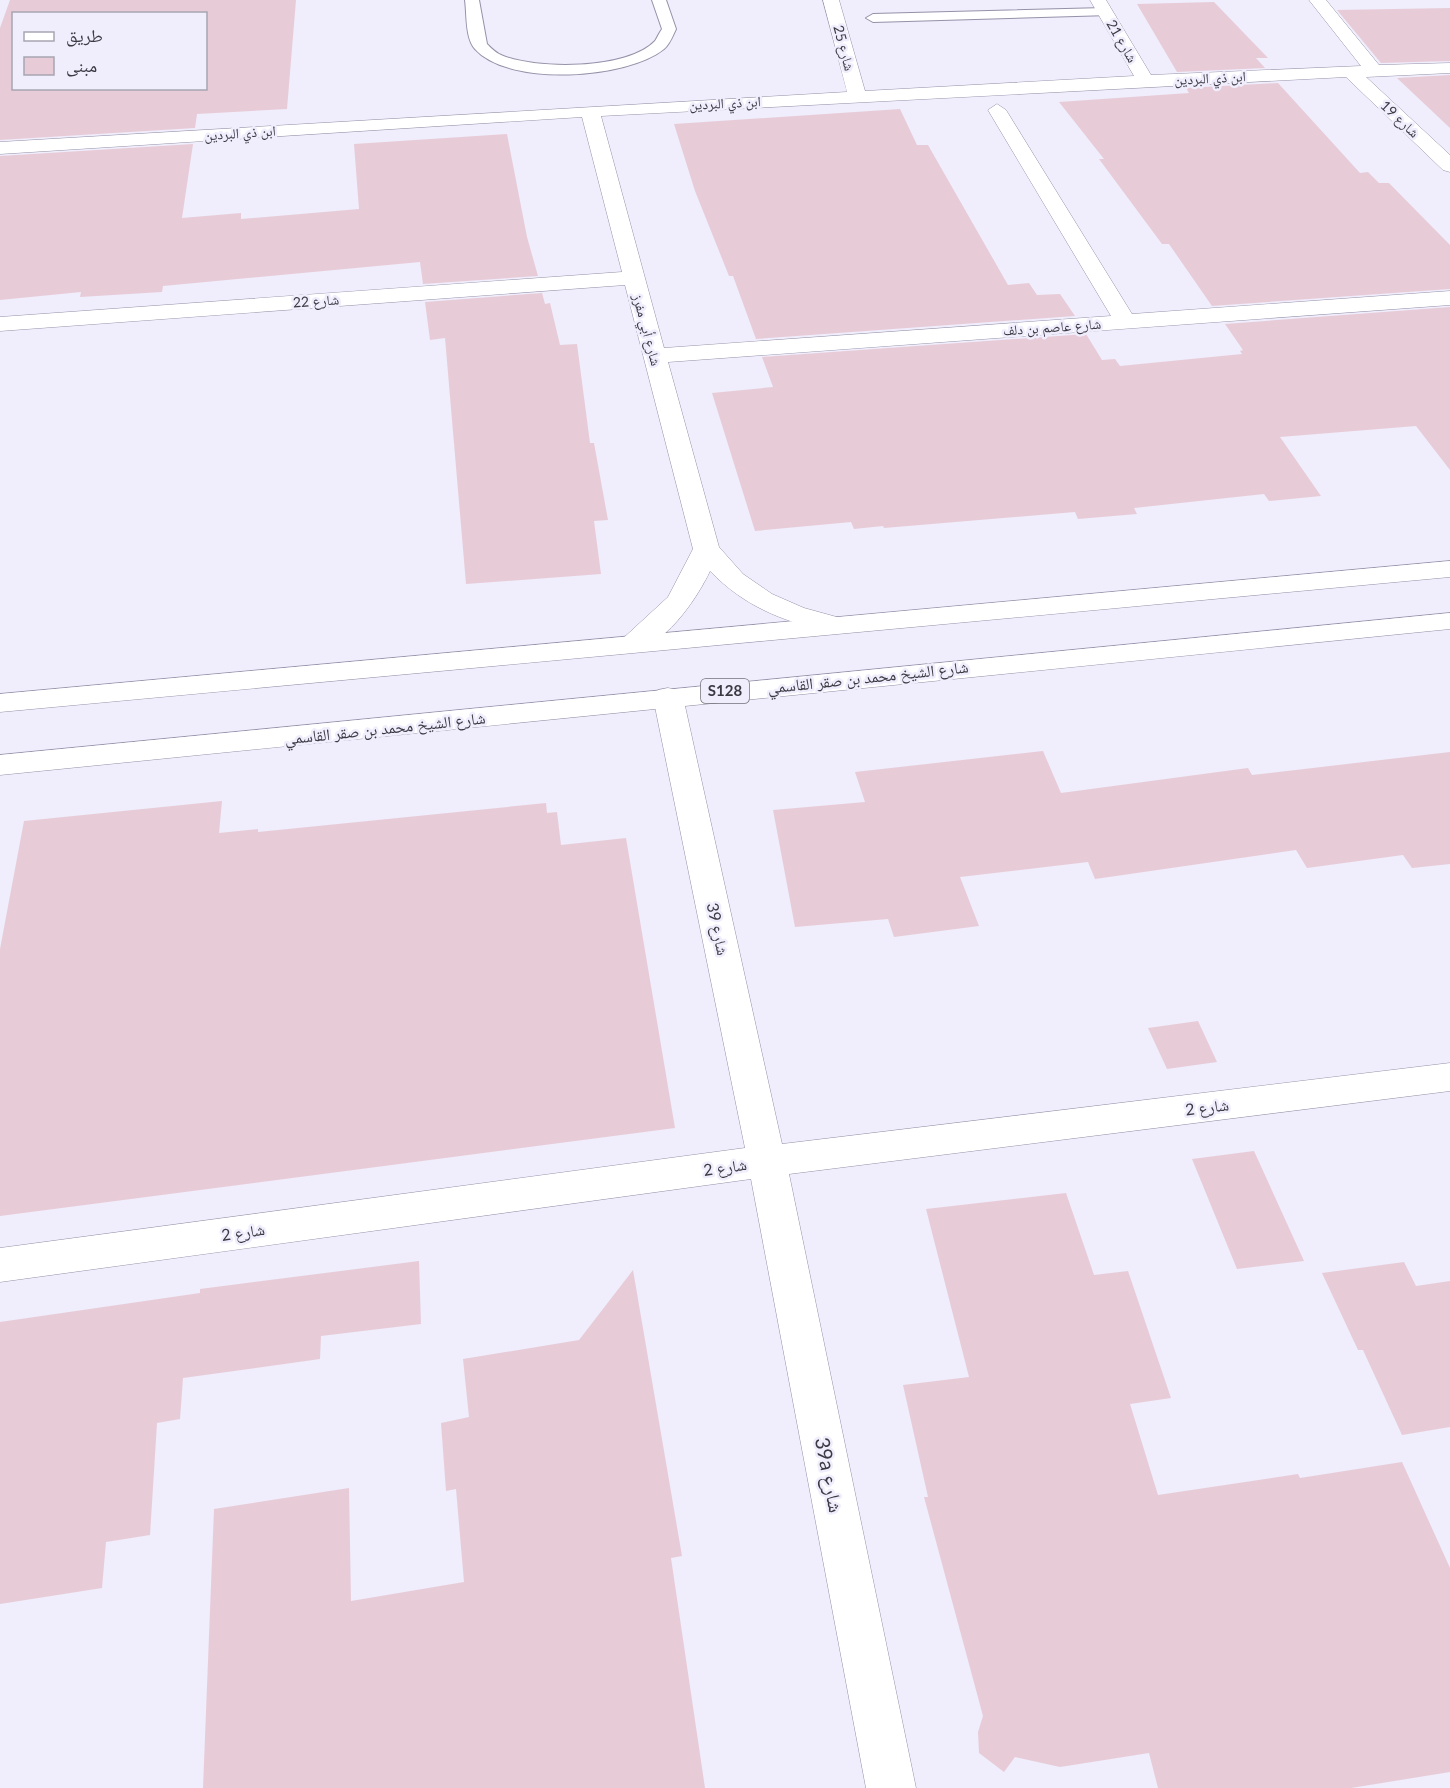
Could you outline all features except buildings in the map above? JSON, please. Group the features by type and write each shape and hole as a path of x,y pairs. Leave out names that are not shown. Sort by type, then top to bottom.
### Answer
{"street":[{"name":"شارع 25","path":"831,0 857,96"},
{"path":"1317,0 1374,71"},
{"name":"شارع 21","path":"1102,6 1146,81"},
{"name":"ابن ذي البردين","path":"0,148 857,96 1450,68"},
{"name":"شارع 19","path":"1351,72 1450,166"},
{"path":"997,110 1125,321"},
{"name":"شارع أبي مفرز","path":"590,111 706,549 728,576 754,597 790,614 834,625"},
{"name":"شارع 22","path":"0,324 633,278"},
{"name":"شارع عاصم بن دلف","path":"654,357 1450,298"},
{"path":"632,643 658,625 679,604 689,590 706,549"},
{"path":"0,703 1450,568"},
{"name":"شارع الشيخ محمد بن صقر القاسمي","path":"0,765 346,733 669,697 1450,621"},
{"name":"شارع 39","path":"669,697 767,1161"},
{"name":"شارع 2","path":"0,1265 767,1161 1450,1077"},
{"name":"39a شارع","path":"767,1161 891,1788"}],"lane":[{"path":"472,0 480,46 487,52 512,63 566,69 606,66 654,51 663,44 669,29 659,0"},
{"path":"873,18 1102,6"}]}
